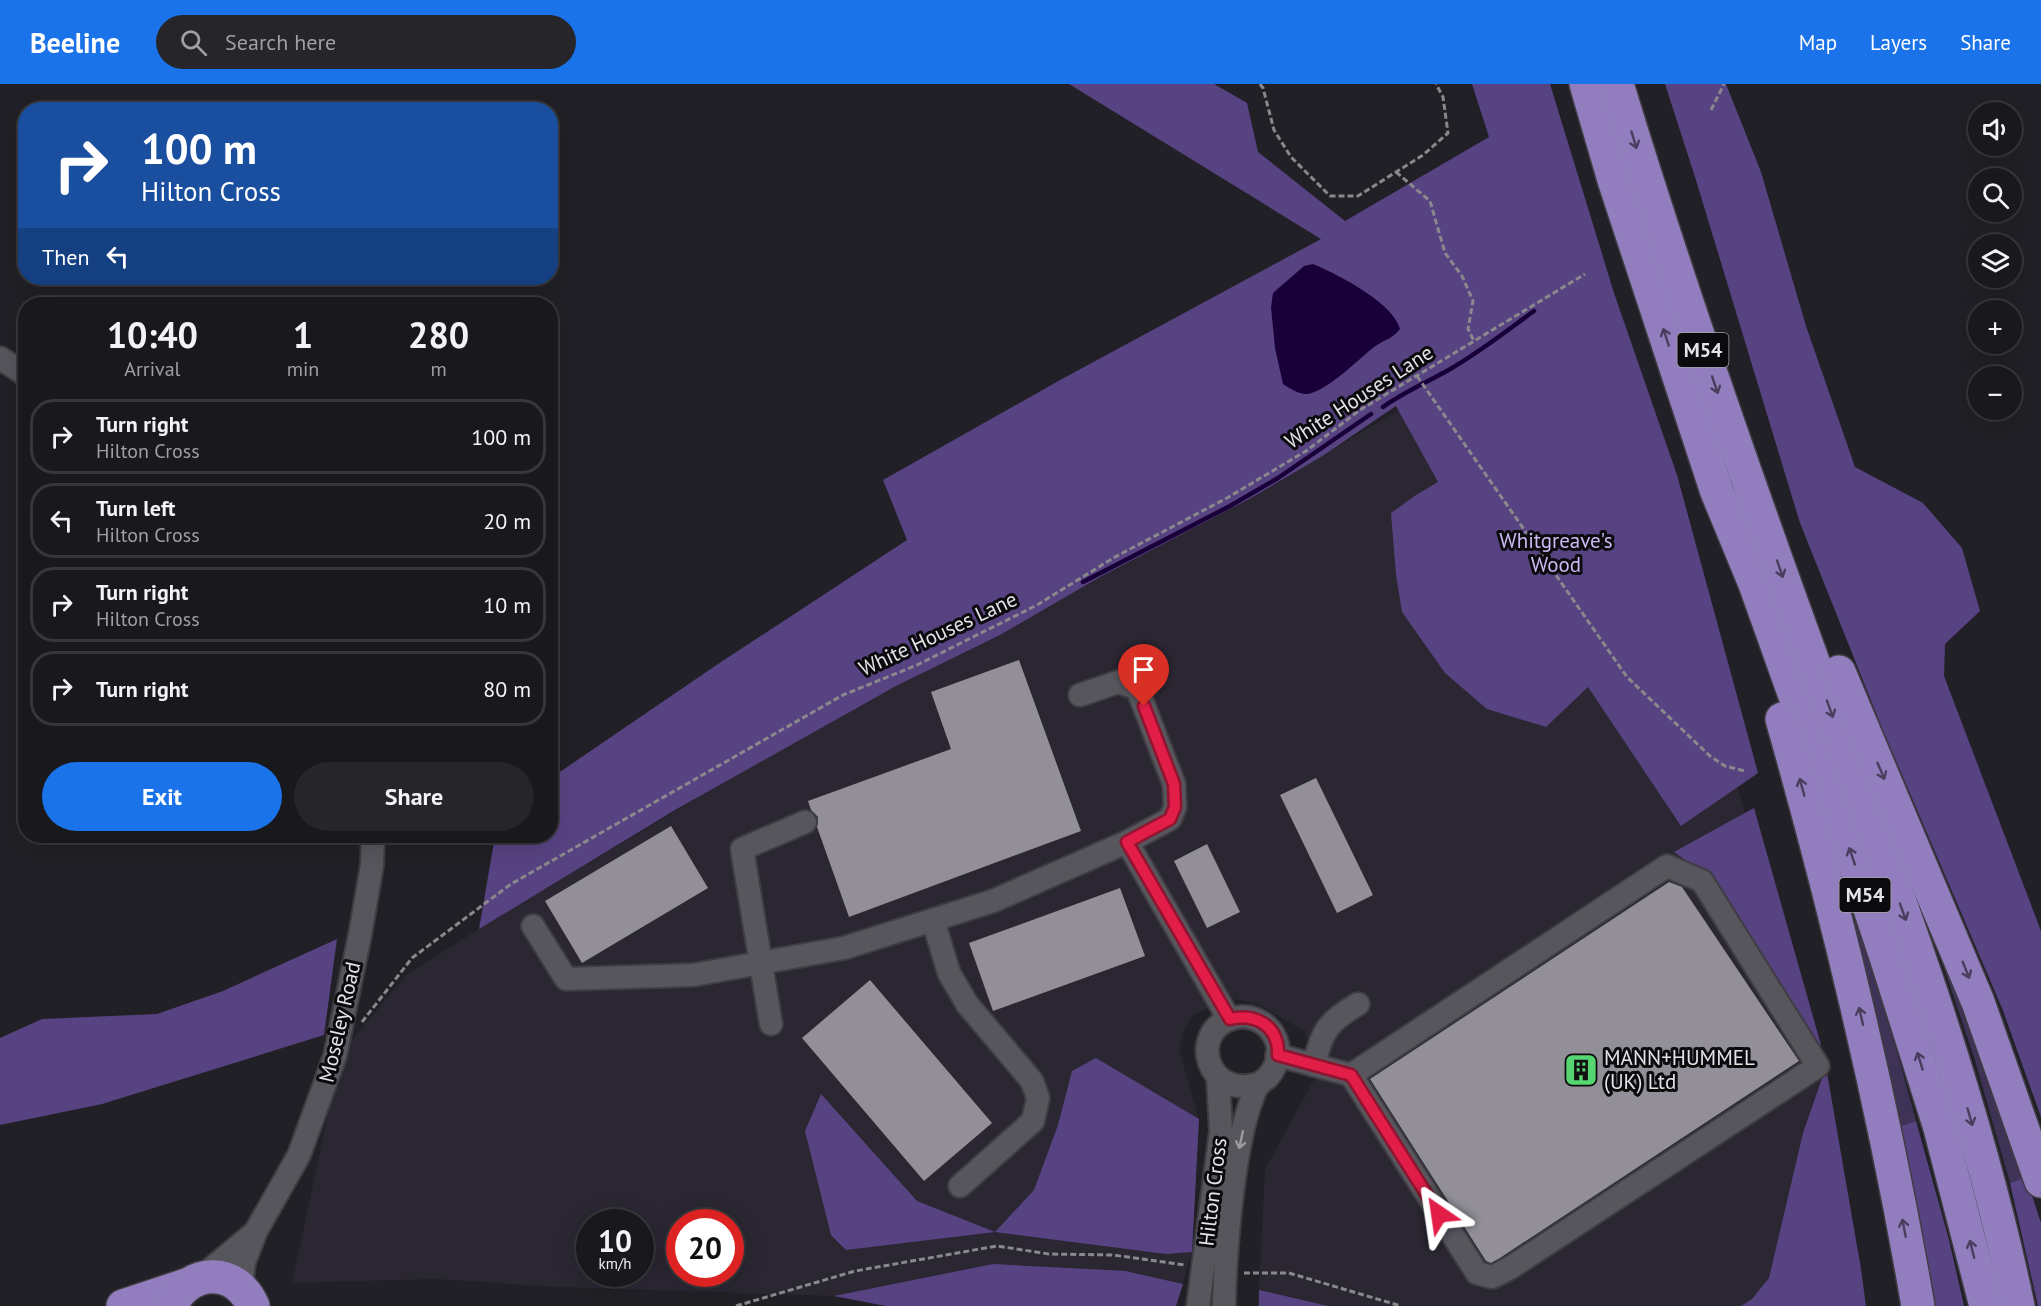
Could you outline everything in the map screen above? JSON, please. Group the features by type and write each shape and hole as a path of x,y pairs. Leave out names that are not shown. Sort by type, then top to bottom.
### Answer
{"highway":[{"name":"M54","path":"1586,84 1614,180 1717,492 1755,584 1883,946 1940,1128 1986,1306"},
{"name":"M54","path":"1617,84 1662,232 1795,614 1946,1035 1982,1159 2018,1306"},
{"name":"M54","path":"1717,492 1735,571 1781,712 1847,957 1882,1114 1918,1306"},
{"path":"1795,614 1820,626 1962,961 2041,1181"},
{"path":"123,1306 186,1290 220,1277 234,1282 252,1300"}],"street":[{"path":"0,358 18,370"},
{"path":"533,926 567,979 693,975 844,948 993,901 1127,842 1170,819 1175,807 1174,784 1137,688 1118,682 1080,694"},
{"path":"771,1024 742,849 805,822"},
{"path":"1127,842 1230,1019 1250,1017 1268,1027 1275,1037 1278,1055 1351,1075 1477,1273 1492,1277 1520,1262 1818,1066 1702,881 1667,866 1351,1075"},
{"name":"Moseley Road","path":"252,1300 244,1262 256,1231 299,1155 335,1056 360,935 372,865 373,843"},
{"path":"933,920 949,974 967,1004 1032,1081 1038,1098 1033,1121 960,1186"},
{"path":"1314,1065 1320,1040 1325,1032 1336,1017 1358,1004"},
{"name":"Hilton Cross","path":"1224,1306 1214,1270 1221,1131 1218,1078 1211,1068 1207,1054 1209,1042 1218,1026 1230,1019"},
{"name":"Hilton Cross","path":"1198,1306 1214,1270 1250,1105 1258,1084 1268,1078 1275,1068 1278,1055"},
{"path":"1218,1078 1238,1088 1258,1084"},
{"name":"Moseley Road","path":"186,1290 256,1231"}],"path":[{"path":"1260,84 1274,130 1291,157 1330,196 1358,196 1423,155 1448,134 1443,97 1436,84"},
{"path":"1711,110 1724,84"},
{"path":"1396,172 1430,201 1445,253 1462,276 1473,301 1468,329 1474,341"},
{"name":"White Houses Lane","path":"362,1022 412,958 511,884 843,695 917,665 1027,610 1115,557 1227,498 1306,451 1360,410 1585,274"},
{"path":"1417,376 1627,676 1710,756 1725,766 1745,771"},
{"path":"736,1306 855,1271 997,1246 1049,1254 1113,1255 1214,1270 1289,1273 1401,1306"}],"shaded area":[{"path":"1313,264 1363,290 1387,309 1396,319 1400,329 1333,381 1316,392 1305,394 1283,384 1275,348 1271,307 1273,293 1304,266"},
{"path":"1484,359 1737,786 1806,1012 1861,1263 1861,1306 1258,1306 1265,1169 1321,1067 1304,1031 1258,1004 1230,998 1193,1015 1184,1029 1179,1049 1199,1119 1192,1252 1176,1306 886,1306 834,1296 560,1287 435,1279 292,1283 341,1053 406,975 744,770 896,686 1000,635 1100,577 1251,498"},
{"path":"1930,913 2026,1177 2010,1183 1974,1057 1926,915"},
{"path":"1857,922 1916,1121 1898,1127 1852,923"}],"green space":[{"name":"Whitgreave's Wood","path":"1069,84 1214,84 1247,103 1258,152 1345,221 1489,137 1472,84 1550,84 1614,293 1677,475 1758,773 1681,826 1588,687 1546,727 1487,709 1445,673 1402,612 1396,575 1391,513 1438,482 1396,406 1324,455 1251,498 1100,577 1000,635 896,686 675,810 479,929 494,843 558,843 558,773 718,664 907,540 883,480 1062,379 1321,239"},
{"path":"1665,84 1726,84 1761,172 1806,326 1855,467 1923,503 1962,548 1980,611 1945,644 1944,676 2041,931 2041,1117 2002,1008 1882,728 1800,523"},
{"path":"1754,808 1821,1045 1814,1046 1707,875 1674,852"},
{"path":"337,939 324,1035 102,1104 0,1125 0,1038 42,1019 157,1014 223,991"},
{"path":"1096,1058 1199,1119 1192,1252 1166,1254 995,1232 1034,1190 1058,1125 1072,1071"},
{"path":"1826,1067 1866,1306 1741,1306 1752,1299 1769,1278 1803,1133"},
{"path":"821,1094 917,1201 995,1232 846,1250 831,1235 805,1131"},
{"path":"1916,1121 1949,1240 1964,1306 1930,1306 1898,1127"},
{"path":"2026,1177 2041,1223 2041,1306 2038,1306 2010,1183"},
{"path":"993,1264 1125,1271 1183,1284 1176,1306 886,1306 834,1296"},
{"path":"1259,1290 1328,1306 1259,1306"}],"building":[{"path":"1019,660 1081,831 849,917 817,827 818,817 811,810 808,801 951,749 931,692"},
{"path":"1316,778 1373,895 1337,913 1280,795"},
{"path":"671,826 708,888 582,963 545,901"},
{"path":"1207,844 1240,912 1207,928 1174,861"},
{"name":"MANN+HUMMEL (UK) Ltd","path":"1669,882 1682,887 1799,1061 1500,1258 1491,1263 1486,1261 1370,1079"},
{"path":"1120,888 1145,956 993,1011 969,943"},
{"path":"870,980 992,1123 924,1181 802,1038"}],"waterway":[{"path":"1383,407 1468,358 1534,311"},
{"path":"1083,582 1230,506 1278,478 1371,414"}],"place":[{"name":"MANN+HUMMEL (UK) Ltd","path":"1581,1070"}],"route":[{"path":"1144,706 1174,784 1175,807 1170,819 1127,842 1230,1019 1250,1017 1268,1027 1275,1037 1278,1055 1351,1075 1439,1214"}]}
